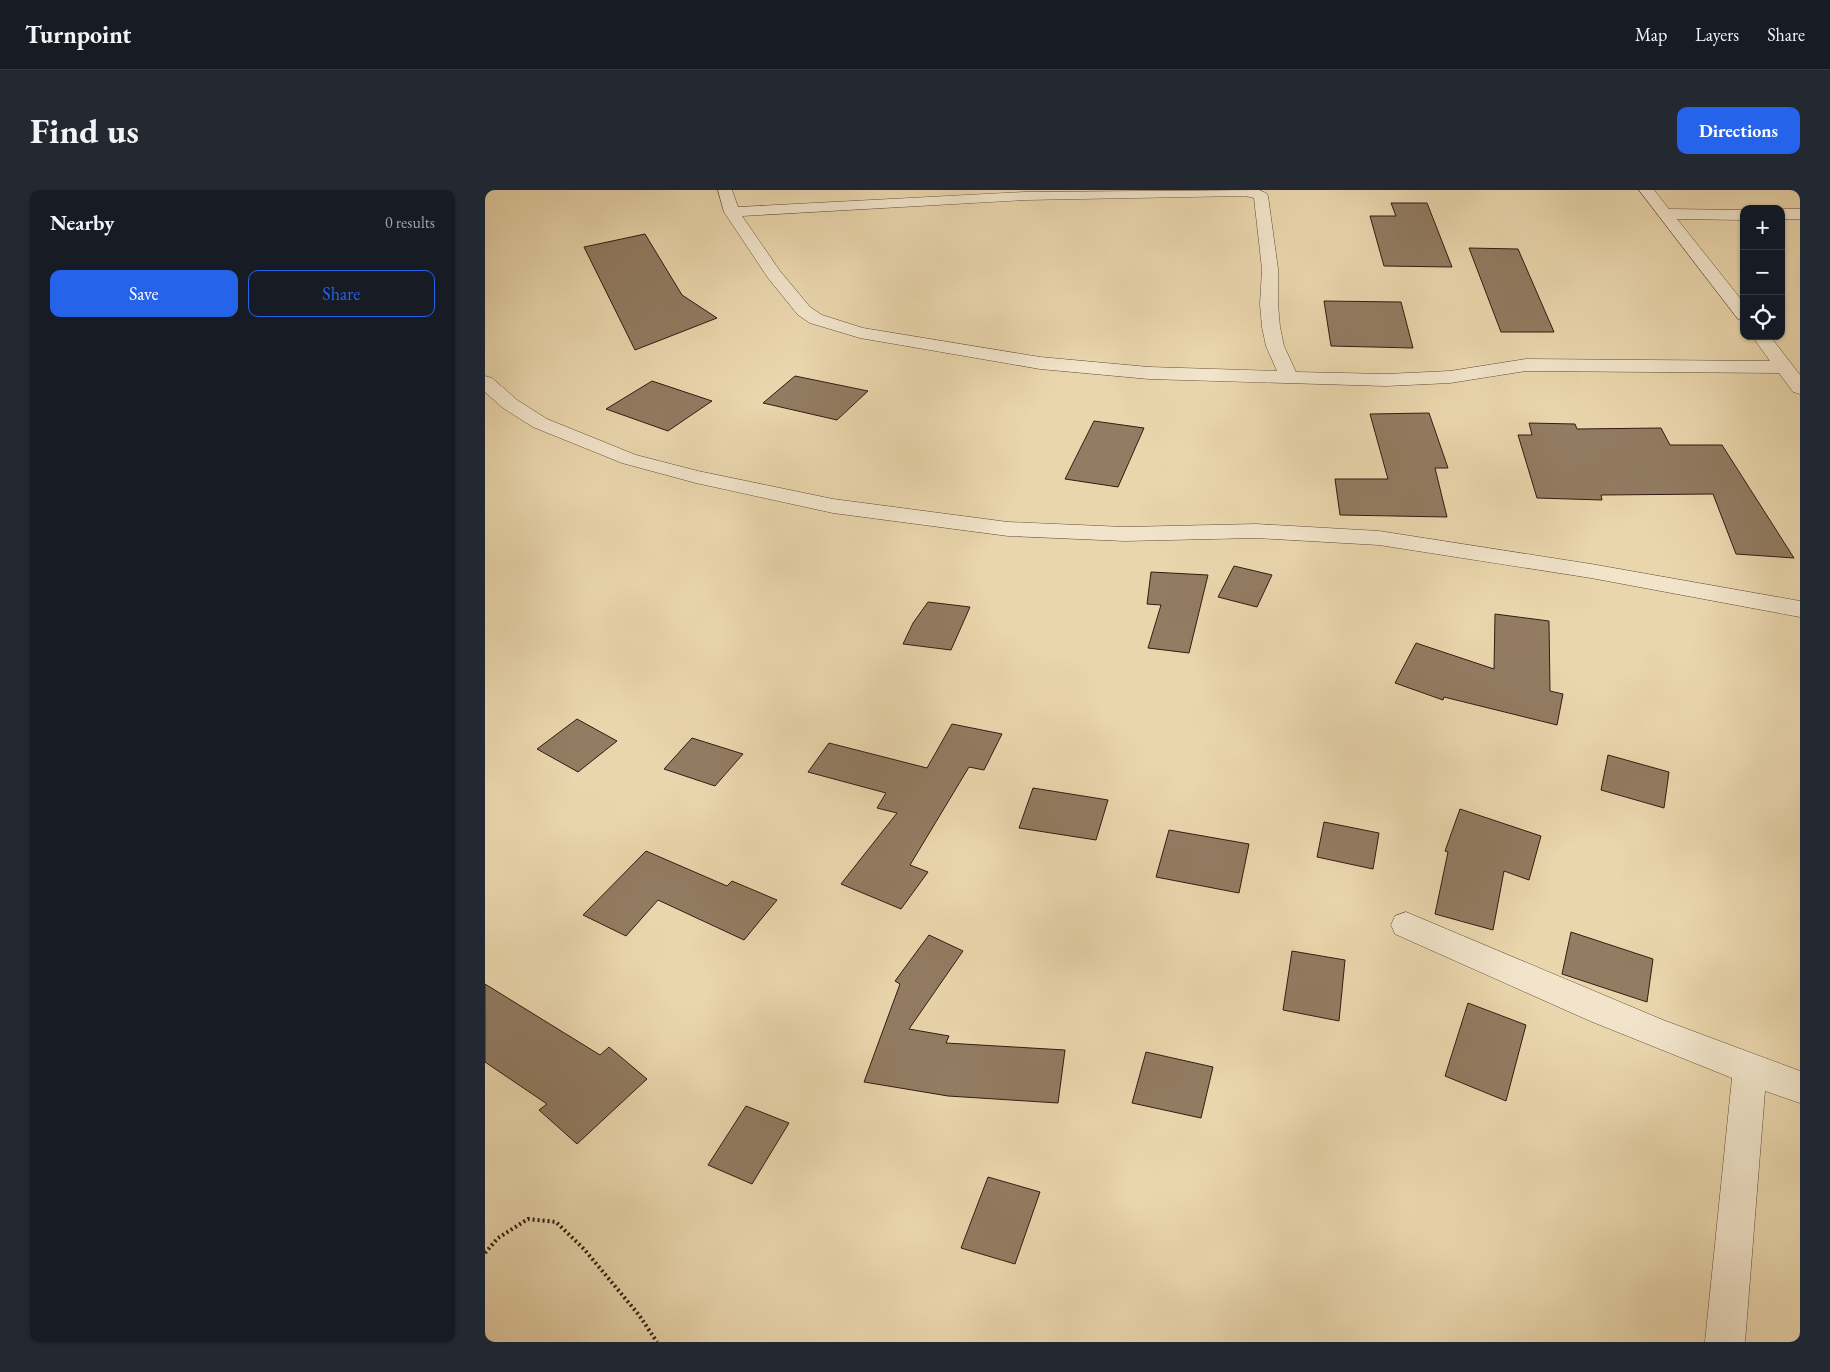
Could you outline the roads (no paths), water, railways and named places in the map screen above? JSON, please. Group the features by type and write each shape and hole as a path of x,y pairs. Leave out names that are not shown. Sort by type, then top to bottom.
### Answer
{"street":[{"path":"725,190 732,212 774,274 804,311 816,319 860,333 1040,362 1149,373 1290,378 1417,379 1450,377 1526,365 1785,367"},
{"path":"1646,190 1740,309"},
{"path":"732,212 1025,196 1248,191 1256,193 1261,196 1270,269 1269,304 1271,327 1275,346 1290,378"},
{"path":"1665,214 1740,215"},
{"path":"1785,214 1800,214"},
{"path":"1764,340 1800,388"},
{"path":"485,382 510,404 540,423 629,459 696,477 833,506 1008,529 1125,534 1256,531 1379,538 1591,571 1800,610"},
{"path":"1406,924 1533,981 1750,1069 1800,1087"},
{"path":"1725,1342 1750,1069"}]}
